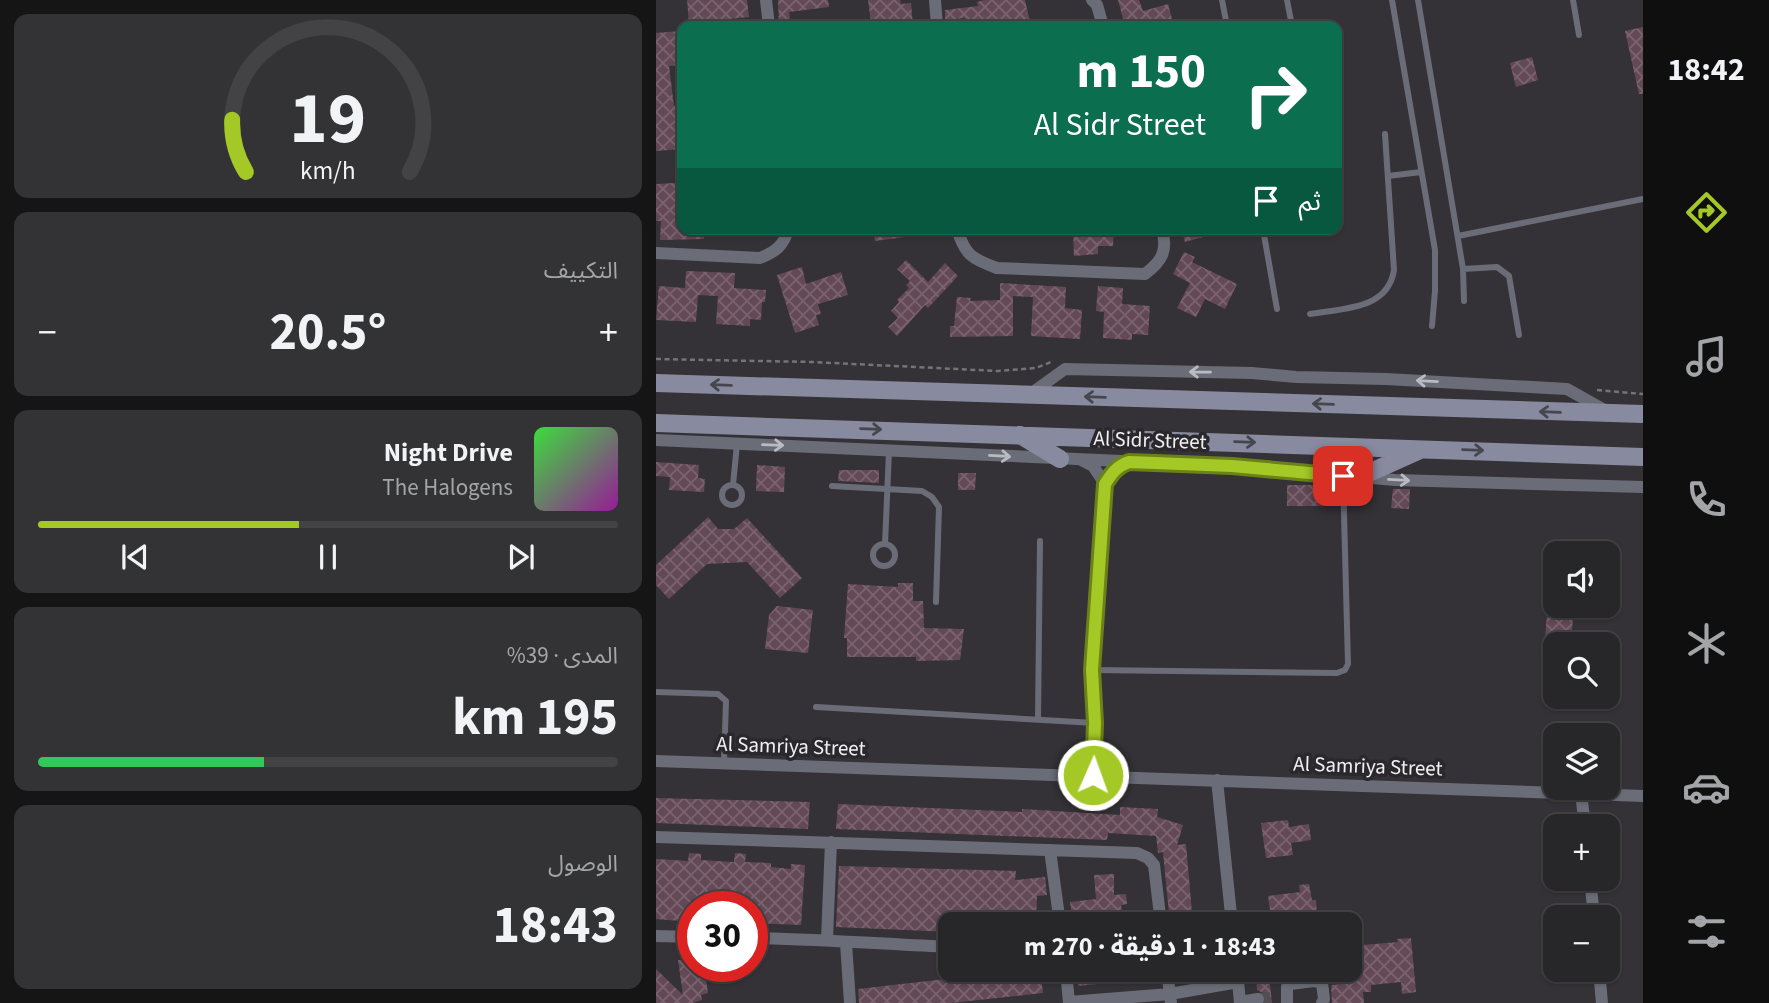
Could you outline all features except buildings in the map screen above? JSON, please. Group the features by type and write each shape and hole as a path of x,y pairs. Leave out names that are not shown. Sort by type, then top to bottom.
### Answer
{"main road":[{"name":"Al Sidr Street","path":"660,384 1643,414"},
{"name":"Al Sidr Street","path":"656,423 1643,457"},
{"path":"1017,434 1060,458"},
{"path":"1352,477 1425,449"}],"street":[{"path":"766,0 768,21"},
{"path":"935,0 937,21"},
{"path":"1092,0 1097,5 1102,21"},
{"path":"656,253 760,258 775,252 787,235"},
{"path":"959,235 964,250 978,262 997,268 1145,274 1159,263 1165,240 1164,235"},
{"name":"Al Sidr Street","path":"1029,395 1065,369 1252,373 1567,389 1611,414"},
{"name":"Al Sidr Street","path":"656,440 1232,466 1395,480 1643,487"},
{"path":"1079,460 1093,466 1105,484"},
{"path":"1093,775 1095,723 1092,670 1105,484 1119,466 1129,462"},
{"name":"Al Samriya Street","path":"656,761 1543,792"},
{"path":"1217,780 1231,912"},
{"name":"Al Samriya Street","path":"1620,795 1643,796"},
{"path":"656,837 1137,853 1148,858 1154,865 1160,912"},
{"path":"827,939 831,842"},
{"path":"1050,850 1058,912"},
{"path":"656,936 677,937"},
{"path":"768,938 827,939 846,943 938,947"},
{"path":"846,943 850,1003"},
{"path":"1238,982 1240,1002 1265,998 1286,1000 1287,986 1290,984 1318,981 1322,983 1322,1003"},
{"path":"1067,982 1069,1003 1170,998 1219,982"},
{"path":"1600,982 1602,1003"}],"lane":[{"path":"1222,0 1226,21"},
{"path":"1287,0 1291,21"},
{"path":"1392,0 1435,250 1432,326"},
{"path":"1418,0 1458,236 1464,301"},
{"path":"1574,0 1579,35"},
{"path":"1310,314 1370,302 1380,298 1388,290 1394,270 1385,134"},
{"path":"1388,176 1421,172"},
{"path":"1458,236 1643,199"},
{"path":"1264,235 1277,309"},
{"path":"1463,269 1497,267 1509,275 1519,335"},
{"path":"733,485 737,444"},
{"path":"885,544 889,450"},
{"path":"1092,670 1324,673 1345,670 1348,664 1352,477"},
{"path":"832,486 922,491 932,497 939,507 937,602"},
{"path":"1038,719 1040,541"},
{"path":"656,692 723,696 726,701 724,763"},
{"path":"816,706 1095,723"}],"path":[{"path":"656,359 812,362 998,371 1036,368 1054,361"}],"tunnel":[{"path":"1258,999 1272,998"}],"route":[{"path":"1093,775 1095,723 1092,670 1105,484 1119,466 1129,462 1232,466 1343,476"}]}
